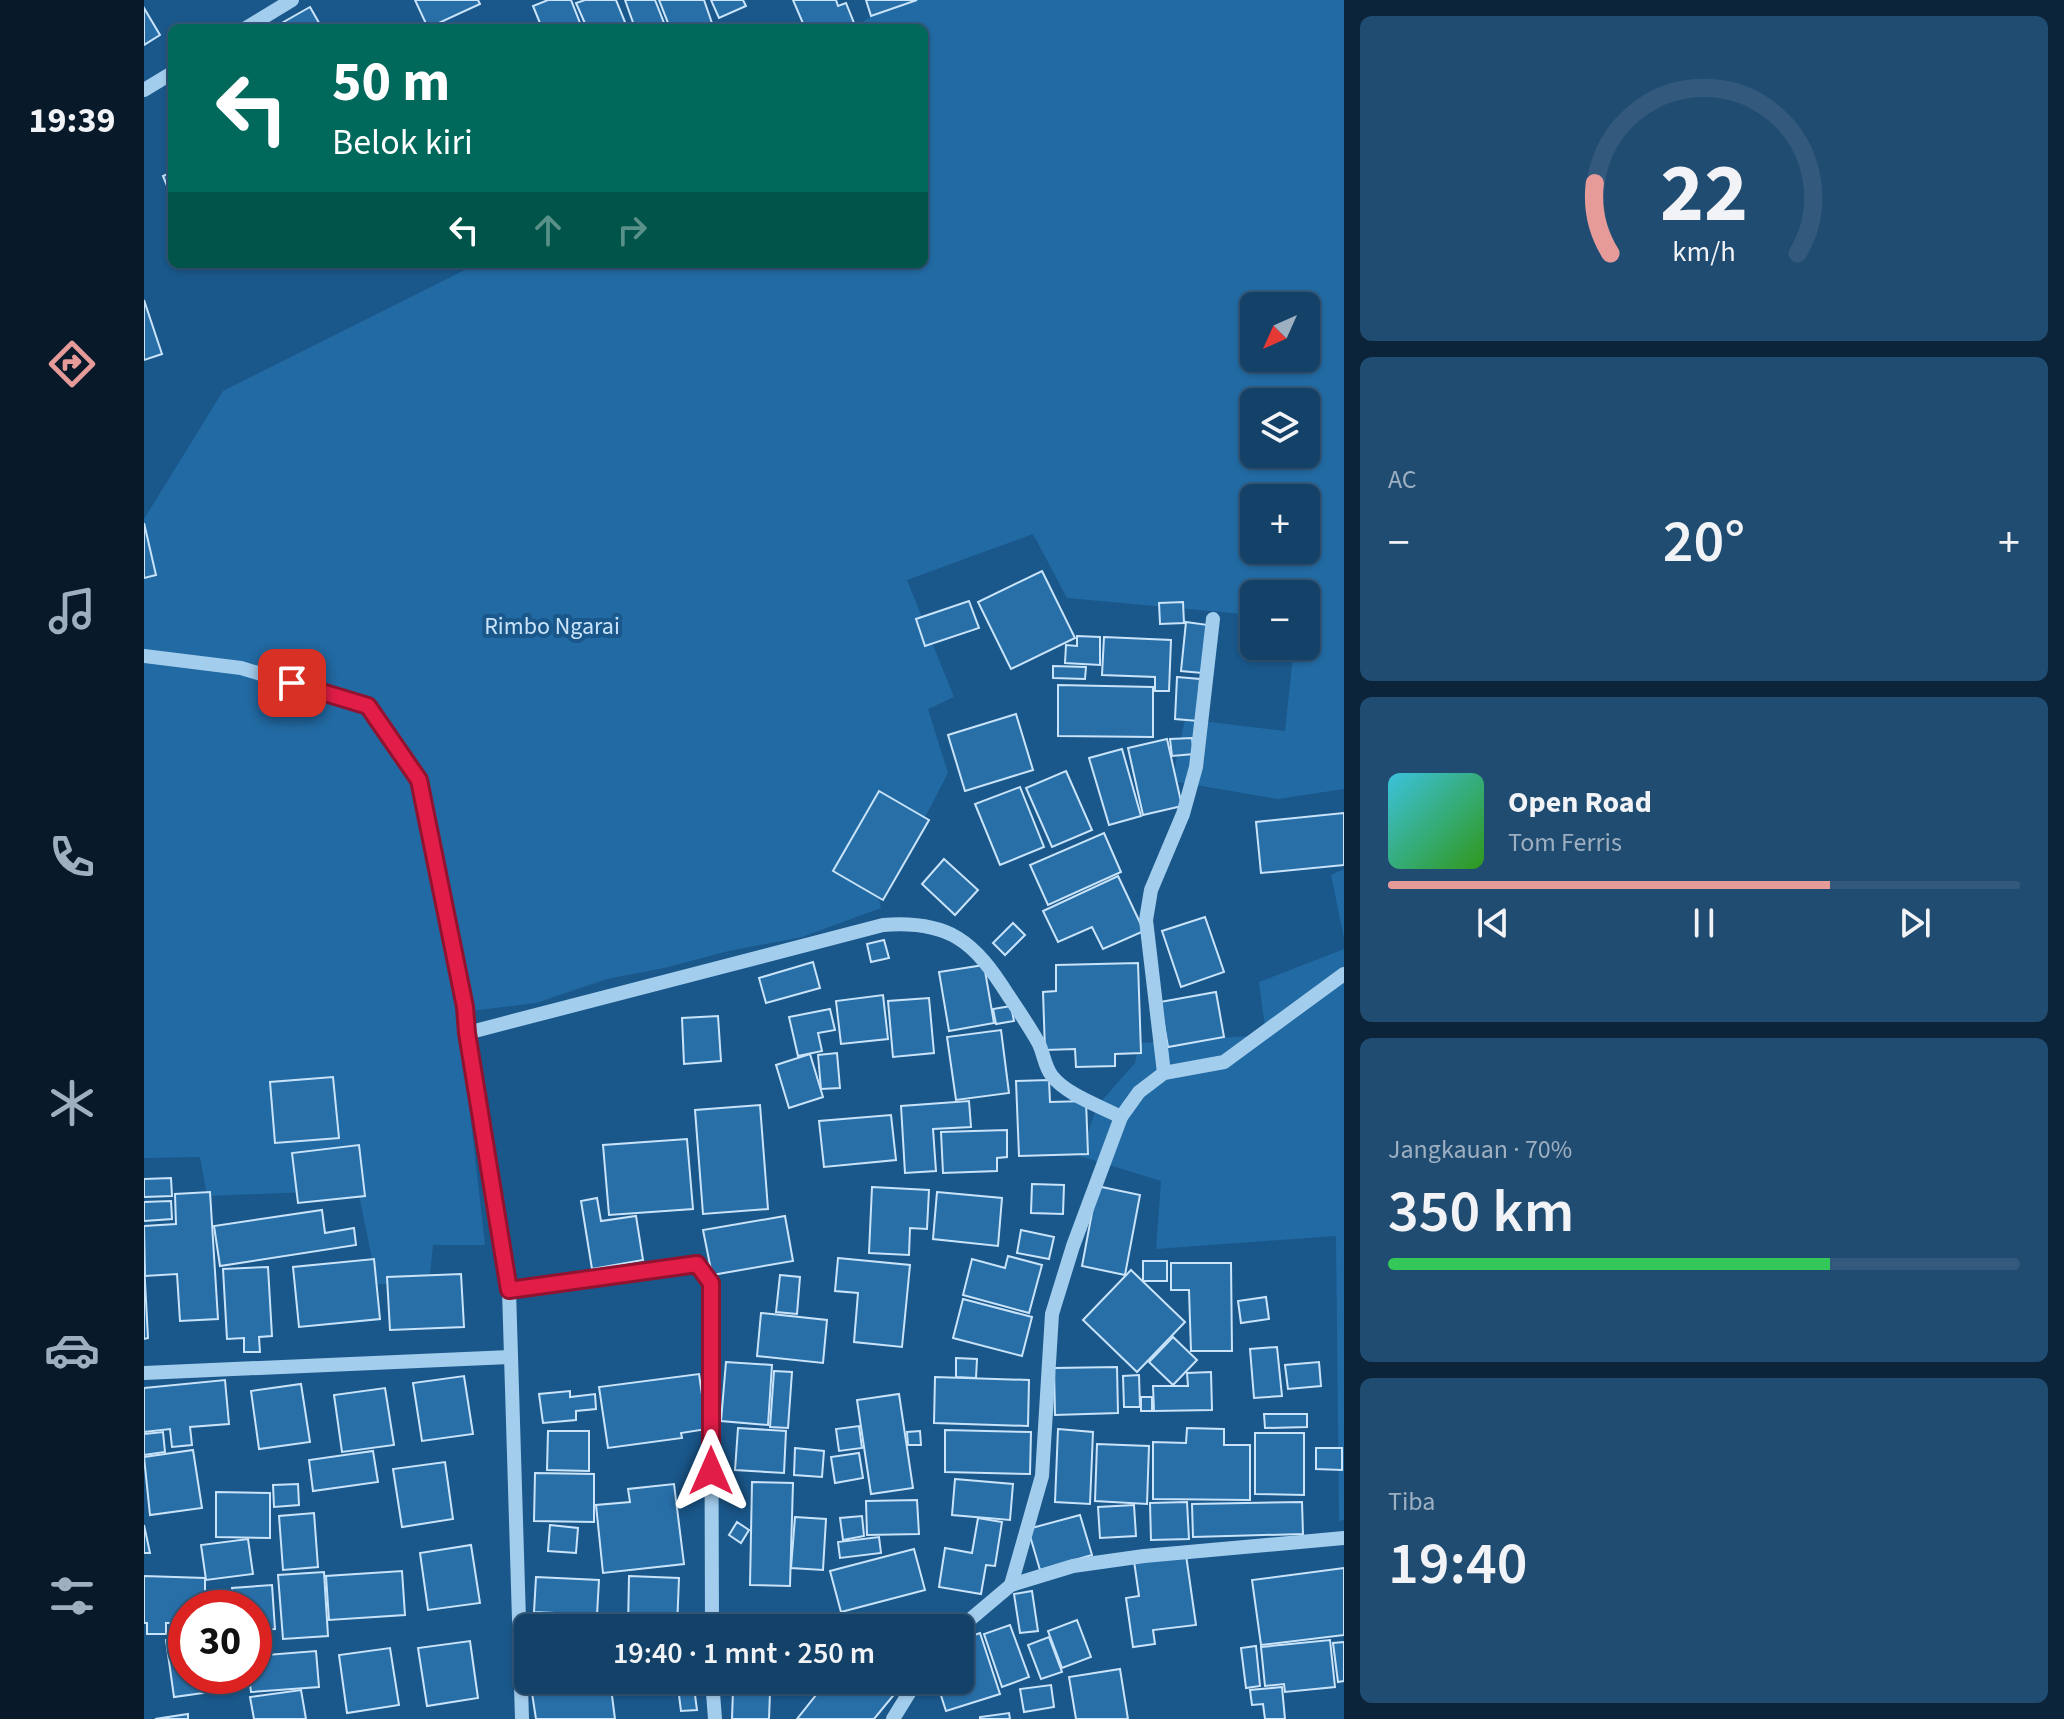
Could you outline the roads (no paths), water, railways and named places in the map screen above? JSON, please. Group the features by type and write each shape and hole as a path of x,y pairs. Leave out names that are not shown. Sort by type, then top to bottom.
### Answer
{"street":[{"path":"253,24 292,0"},
{"path":"144,90 168,75"},
{"path":"1164,1073 1146,920 1151,890 1183,814 1193,780 1213,619"},
{"path":"144,656 241,668 368,706 419,780 465,1007 509,1290 522,1719"},
{"path":"467,1033 883,925 910,923 941,929 966,942 988,964 1039,1044 1053,1077 1063,1087 1121,1117"},
{"path":"1011,1585 1042,1476 1052,1314 1073,1246 1121,1117 1139,1092 1164,1073 1224,1062 1344,974"},
{"path":"509,1290 684,1265 697,1264 705,1273 711,1283 712,1614"},
{"path":"144,1373 510,1357"},
{"path":"974,1616 1011,1585 1073,1566 1144,1556 1344,1538"},
{"path":"713,1694 715,1719"},
{"path":"893,1719 908,1694"}],"park label":[{"name":"Rimbo Ngarai","path":"552,626"}]}
